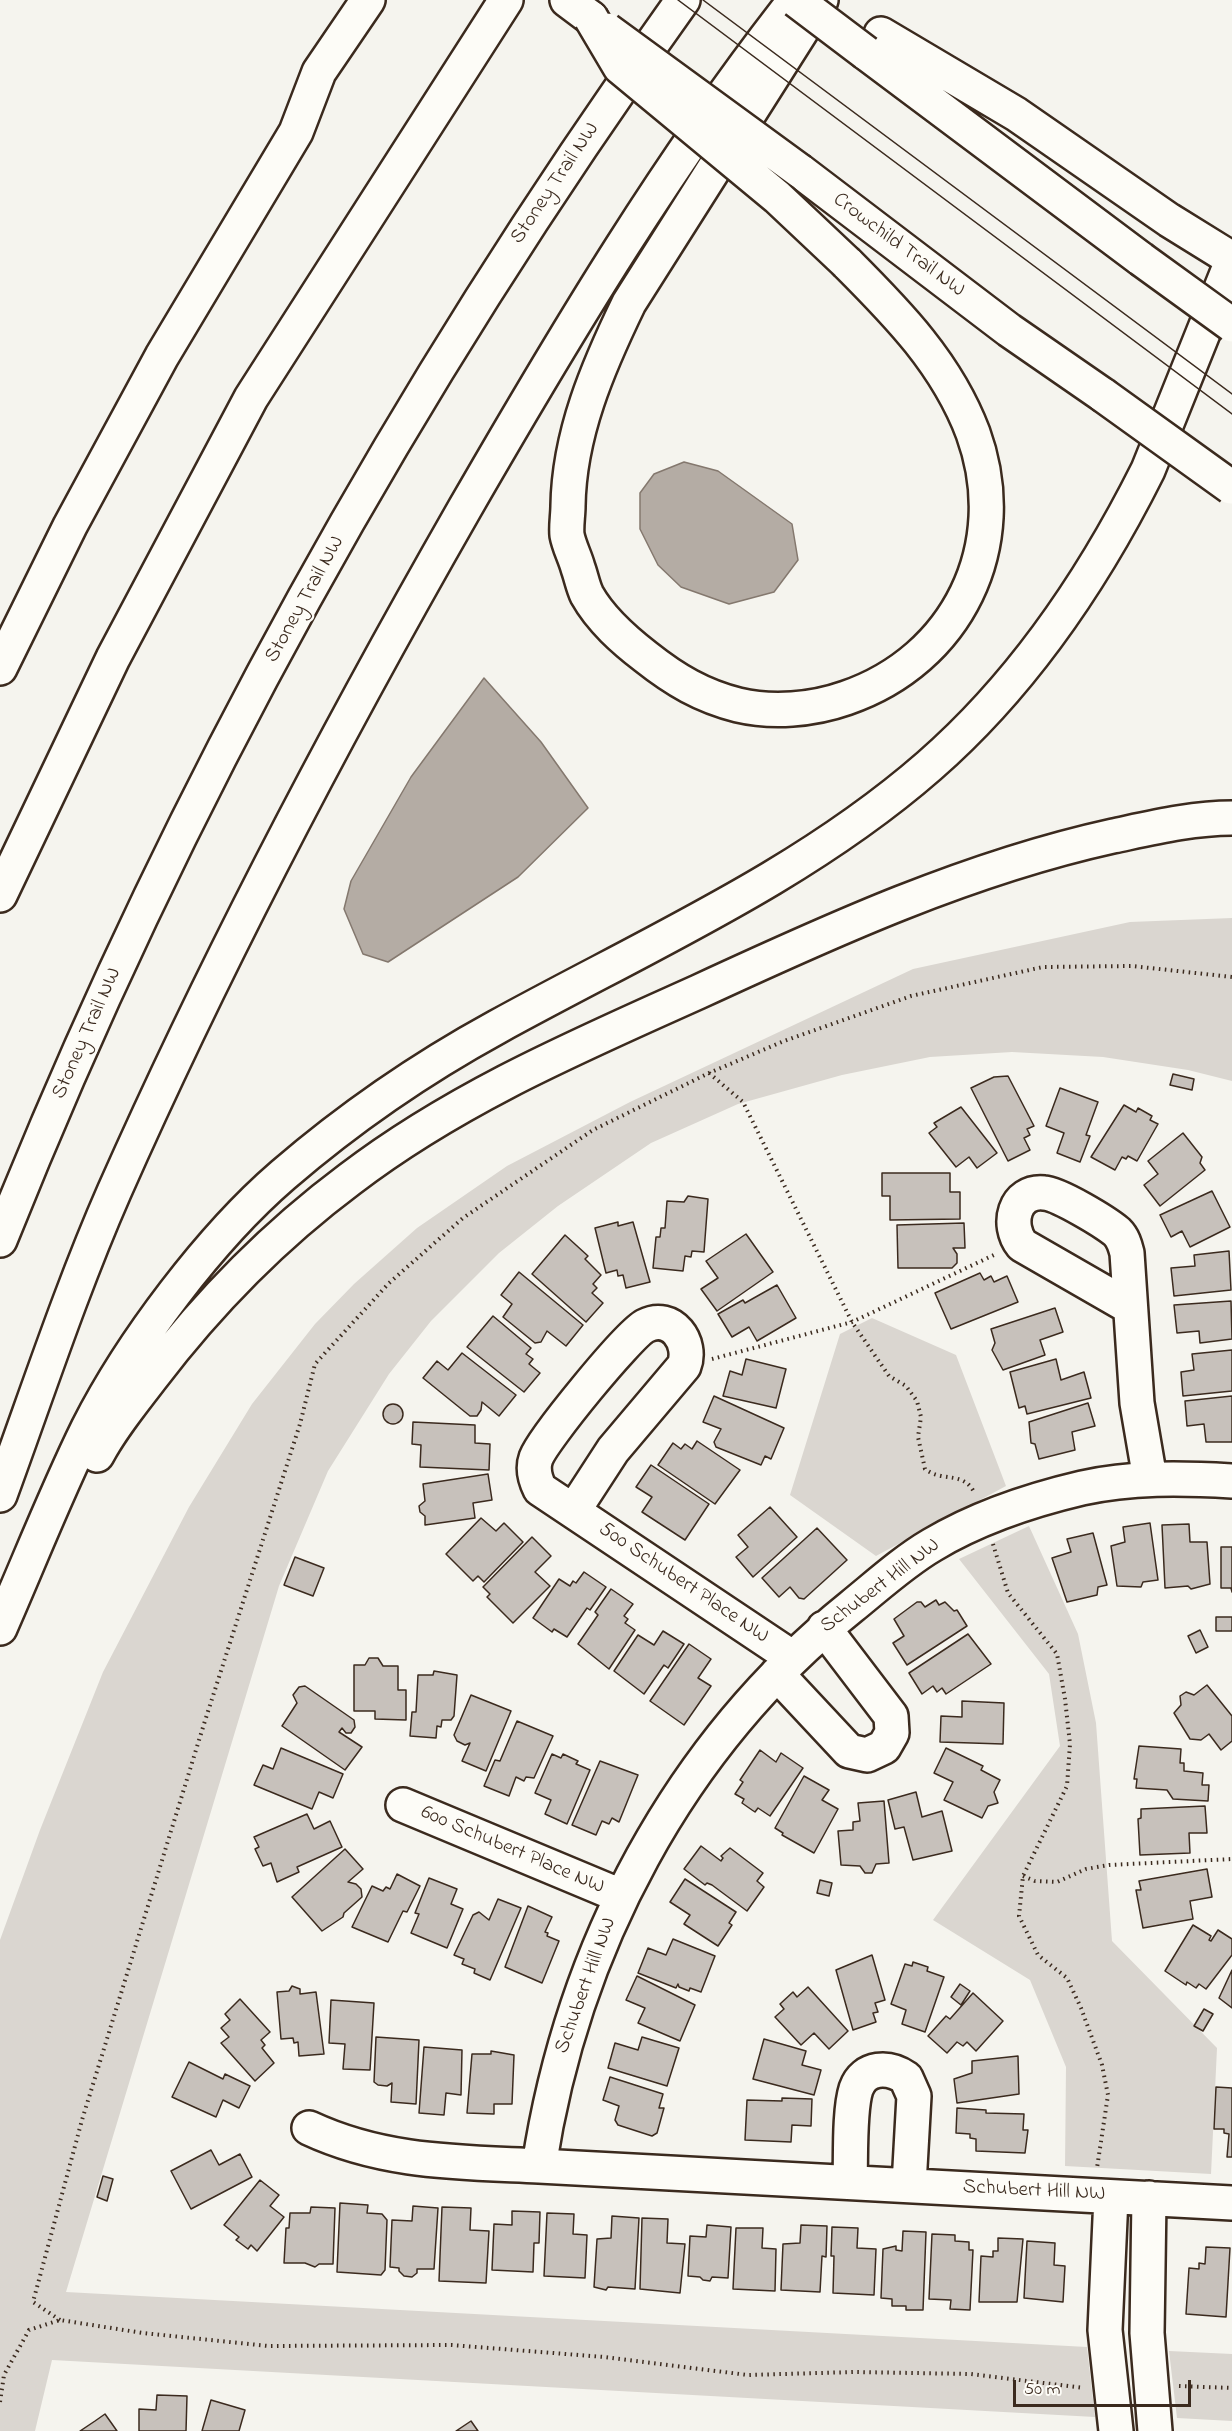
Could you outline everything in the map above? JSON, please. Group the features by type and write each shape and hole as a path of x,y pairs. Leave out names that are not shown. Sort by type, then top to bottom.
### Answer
{"main road":[{"path":"296,132 319,72 368,0"},
{"path":"0,668 70,526 162,356 296,132 391,0"},
{"path":"0,894 113,658 251,398 506,0"},
{"name":"Stoney Trail NW","path":"0,1240 32,1159 145,907 254,692 412,411 519,239 616,94 683,0"},
{"path":"0,1495 113,1195 217,970 372,671 591,295 732,81 796,0 873,43 1016,114 1169,220 1232,260 1148,470 1132,502 1076,596 1035,655 995,703 928,766 839,834 780,873 493,1029 415,1077 281,1176 219,1240 161,1311 122,1367 88,1428 0,1628"},
{"path":"811,0 873,43 1141,259 1232,326"},
{"path":"579,9 620,67 777,197 900,315 922,342 959,404 973,434 981,465 986,509 980,554 970,587 957,614 914,663 886,681 830,704 772,709 740,705 706,695 678,682 620,637 587,595 567,534 568,477 584,411 604,353 629,303 820,0"},
{"name":"Crowchild Trail NW","path":"579,9 800,171 1009,330 1232,487"},
{"path":"0,1636 110,1431 170,1352 226,1289 292,1226 351,1178 422,1130 506,1081 568,1051 806,942 954,882 1047,850 1153,827 1232,818"},
{"path":"1128,1306 1022,1245 1013,1230 1014,1213 1018,1204 1035,1193 1054,1195 1098,1220 1117,1233 1124,1241 1137,1404 1150,1479"},
{"name":"500 Schubert Place NW","path":"687,1359 685,1340 671,1326 652,1323 643,1327 604,1368 539,1452 534,1470 540,1488 574,1510 785,1666 849,1752 867,1755 884,1747 892,1733 891,1716 824,1628"},
{"path":"574,1510 613,1450 684,1366 687,1359"},
{"name":"Schubert Hill NW","path":"1232,1481 1150,1479 1085,1487 1042,1498 987,1518 932,1545 824,1628 785,1666 699,1767 664,1818 621,1896 576,2006 555,2076 539,2166 1232,2203"},
{"name":"600 Schubert Place NW","path":"403,1805 621,1896"},
{"path":"850,2182 857,2087 870,2073 888,2069 906,2078 914,2096 909,2185"},
{"path":"309,2127 355,2146 388,2155 421,2160 539,2166"},
{"path":"1103,2196 1105,2330 1116,2431"},
{"path":"1149,2199 1147,2332 1155,2431"}],"path":[{"path":"1094,2389 971,2374 855,2372 748,2375 603,2357 451,2345 268,2346 143,2333 60,2320 33,2302 82,2120 204,1724 294,1444 315,1364 389,1283 463,1218 593,1130 709,1073 784,1041 911,996 1043,967 1132,966 1232,977"},
{"path":"709,1073 743,1102 852,1322 889,1376 906,1386 917,1401 921,1417 918,1437 925,1469 936,1477 956,1477 971,1485 987,1518 1000,1575 1008,1593 1057,1654 1070,1744 1067,1786 1023,1876 1019,1916 1038,1955 1067,1978 1082,2008 1102,2065 1108,2095 1099,2151 1103,2196"},
{"path":"687,1359 707,1360 852,1322 1011,1247 1022,1245"},
{"path":"1023,1876 1035,1881 1057,1882 1086,1869 1097,1867 1232,1859"},
{"path":"0,2402 4,2375 29,2330 60,2320"},
{"path":"1175,2386 1232,2388"}],"shaded area":[{"path":"684,462 718,471 792,524 798,560 774,592 729,604 681,587 658,565 640,529 640,493 654,474"},
{"path":"484,678 541,742 588,808 518,877 388,962 363,954 344,909 351,881 411,777"},
{"path":"1232,918 1232,1081 1188,1070 1103,1057 1012,1052 930,1057 842,1075 738,1104 651,1143 558,1206 499,1253 431,1321 389,1374 328,1471 279,1586 66,2292 1087,2347 1095,2417 52,2360 35,2431 0,2431 0,1940 40,1830 103,1672 189,1507 252,1404 315,1324 354,1284 417,1228 507,1166 630,1102 913,969 1130,922"},
{"path":"872,1318 956,1355 1006,1486 876,1556 790,1495 840,1334"},
{"path":"1029,1526 1078,1634 1096,1723 1112,1941 1217,2048 1211,2174 1065,2166 1066,2067 1030,1980 933,1920 1060,1746 1049,1674 959,1559"},
{"path":"1169,2351 1232,2354 1232,2421 1177,2418"}],"building":[{"path":"1173,1074 1194,1079 1192,1090 1170,1085"},
{"path":"1008,1076 1034,1126 1027,1129 1030,1135 1024,1138 1030,1150 1008,1161 971,1088 994,1077"},
{"path":"1060,1088 1098,1102 1086,1135 1090,1136 1080,1162 1057,1153 1064,1133 1046,1126"},
{"path":"1124,1105 1136,1112 1138,1108 1152,1116 1150,1120 1158,1124 1137,1161 1128,1156 1126,1159 1122,1157 1115,1170 1091,1157"},
{"path":"961,1107 997,1153 977,1168 969,1157 956,1167 929,1133 937,1127 934,1123"},
{"path":"1183,1133 1202,1157 1200,1163 1205,1170 1160,1206 1144,1185 1158,1174 1148,1161"},
{"path":"882,1173 950,1173 950,1192 960,1192 960,1219 890,1220 890,1196 882,1196"},
{"path":"1212,1191 1230,1227 1190,1247 1182,1231 1171,1237 1160,1215"},
{"path":"688,1196 708,1199 704,1252 692,1251 691,1257 685,1256 683,1271 653,1268 656,1237 660,1237 661,1228 665,1228 667,1201 684,1202"},
{"path":"618,1222 618,1226 633,1222 650,1282 626,1288 623,1275 618,1276 617,1270 606,1273 595,1228"},
{"path":"964,1223 965,1248 953,1248 957,1254 957,1263 952,1268 898,1268 897,1225"},
{"path":"746,1234 773,1272 717,1311 701,1289 718,1278 706,1261"},
{"path":"565,1235 588,1256 585,1259 601,1275 593,1284 597,1288 592,1293 603,1303 586,1322 532,1274"},
{"path":"1229,1251 1231,1290 1174,1296 1171,1268 1195,1266 1194,1255"},
{"path":"519,1272 583,1325 566,1346 547,1331 541,1342 535,1343 503,1317 512,1304 501,1295"},
{"path":"980,1273 984,1280 991,1276 994,1282 1007,1276 1018,1302 951,1329 935,1293"},
{"path":"777,1285 796,1318 757,1341 749,1327 732,1337 718,1314 743,1300 745,1303"},
{"path":"1231,1301 1232,1339 1200,1343 1199,1331 1177,1333 1174,1305"},
{"path":"1055,1308 1063,1332 1040,1340 1045,1355 1003,1370 992,1350 995,1343 991,1329"},
{"path":"493,1316 531,1348 526,1354 533,1359 529,1364 540,1373 524,1392 467,1347"},
{"path":"1232,1350 1232,1391 1183,1396 1181,1372 1194,1370 1192,1354"},
{"path":"462,1353 516,1395 499,1416 482,1402 477,1416 470,1416 423,1378 437,1361 448,1370"},
{"path":"746,1359 786,1369 776,1408 723,1396 730,1371 742,1375"},
{"path":"1056,1359 1061,1380 1084,1372 1091,1398 1027,1414 1025,1406 1019,1408 1010,1372"},
{"path":"714,1396 784,1428 771,1459 765,1456 761,1465 716,1447 714,1442 721,1429 703,1422"},
{"path":"1232,1396 1232,1442 1206,1442 1204,1424 1187,1426 1185,1401"},
{"path":"1088,1403 1095,1426 1072,1432 1075,1450 1039,1459 1035,1444 1031,1443 1029,1422"},
{"path":"393,1404 400,1407 403,1414 400,1421 393,1424 386,1421 383,1414 386,1407"},
{"path":"413,1422 475,1425 475,1443 490,1444 489,1470 420,1467 421,1445 412,1444"},
{"path":"697,1441 740,1470 715,1504 658,1465 673,1443 681,1449 685,1444 692,1449"},
{"path":"651,1465 709,1504 685,1540 642,1512 652,1497 636,1487"},
{"path":"488,1474 492,1500 473,1503 475,1518 425,1525 425,1516 420,1512 419,1506 425,1501 423,1484"},
{"path":"770,1507 797,1537 753,1577 736,1557 748,1547 738,1535"},
{"path":"481,1518 496,1531 504,1523 523,1542 484,1582 478,1576 473,1581 446,1554"},
{"path":"1150,1523 1158,1580 1143,1582 1141,1587 1117,1586 1111,1546 1125,1542 1123,1527"},
{"path":"1189,1524 1190,1542 1207,1542 1210,1584 1191,1589 1188,1586 1165,1588 1162,1525"},
{"path":"817,1528 847,1560 804,1599 799,1598 790,1587 779,1597 762,1578"},
{"path":"1093,1533 1107,1585 1098,1587 1097,1595 1067,1602 1052,1558 1071,1552 1067,1539"},
{"path":"532,1537 551,1556 535,1572 550,1586 513,1623 487,1597 490,1594 483,1587"},
{"path":"1221,1547 1232,1547 1232,1592 1231,1588 1221,1588"},
{"path":"295,1557 324,1568 313,1596 284,1585"},
{"path":"584,1572 606,1587 590,1610 587,1608 567,1637 554,1629 552,1632 533,1618 559,1579 570,1586 573,1581 576,1583"},
{"path":"611,1589 633,1604 624,1616 628,1619 625,1623 635,1630 609,1669 578,1644 598,1615 595,1612"},
{"path":"936,1600 939,1605 945,1602 954,1611 957,1610 967,1626 907,1665 893,1643 904,1636 894,1619 917,1602 921,1602 925,1607"},
{"path":"1216,1617 1232,1617 1232,1631 1216,1631"},
{"path":"1200,1630 1208,1647 1196,1653 1188,1636"},
{"path":"663,1631 684,1644 668,1668 664,1665 644,1694 614,1671 638,1635 654,1645"},
{"path":"968,1634 991,1664 946,1694 942,1688 937,1692 933,1686 922,1694 909,1673"},
{"path":"689,1644 711,1659 698,1678 711,1686 684,1725 650,1701"},
{"path":"369,1658 378,1658 383,1666 398,1666 398,1690 406,1690 406,1720 375,1719 375,1711 354,1711 354,1665 365,1665"},
{"path":"434,1671 457,1675 454,1716 451,1720 442,1720 441,1727 437,1726 436,1738 410,1736 412,1712 416,1712 418,1675 433,1675"},
{"path":"1207,1685 1232,1716 1232,1741 1221,1750 1209,1734 1201,1740 1190,1739 1174,1713 1181,1705 1180,1696 1186,1692 1194,1695"},
{"path":"305,1686 354,1720 355,1727 351,1733 346,1733 342,1728 339,1732 362,1747 345,1770 282,1726 297,1703 293,1695 299,1687"},
{"path":"471,1695 511,1711 486,1771 462,1761 470,1743 465,1745 457,1741 454,1735"},
{"path":"962,1701 1004,1703 1003,1744 940,1742 941,1716 962,1717"},
{"path":"517,1721 553,1736 534,1778 526,1777 524,1781 516,1777 509,1796 484,1786 495,1760 500,1761"},
{"path":"1139,1746 1181,1749 1180,1763 1184,1763 1184,1771 1203,1773 1202,1785 1209,1785 1208,1801 1173,1799 1167,1790 1136,1788 1137,1779 1134,1779"},
{"path":"281,1748 343,1774 333,1798 319,1792 312,1809 254,1785 263,1765 273,1769"},
{"path":"946,1748 983,1766 981,1770 1000,1780 994,1792 998,1803 988,1806 982,1818 944,1800 953,1782 934,1773"},
{"path":"760,1750 776,1762 781,1753 803,1768 770,1816 758,1808 755,1812 742,1803 744,1799 735,1794 743,1782 740,1780"},
{"path":"552,1754 561,1758 563,1754 578,1761 576,1764 590,1770 567,1824 545,1814 551,1800 535,1793"},
{"path":"600,1761 638,1775 619,1822 612,1818 609,1824 602,1821 596,1835 572,1825"},
{"path":"804,1776 829,1790 822,1800 838,1809 814,1853 782,1835 783,1833 775,1828"},
{"path":"916,1792 922,1817 942,1811 952,1851 913,1860 904,1827 895,1829 888,1800"},
{"path":"884,1801 889,1863 876,1864 872,1873 865,1873 860,1866 841,1865 838,1831 853,1830 853,1822 860,1821 858,1803"},
{"path":"1205,1806 1207,1833 1189,1833 1190,1853 1140,1855 1138,1819 1141,1818 1141,1809"},
{"path":"307,1814 314,1829 330,1821 342,1847 297,1867 299,1872 277,1882 271,1863 263,1866 255,1849 259,1847 254,1837"},
{"path":"701,1846 721,1861 723,1858 721,1856 730,1848 763,1873 757,1881 764,1887 747,1911 712,1885 707,1883 705,1885 684,1869"},
{"path":"345,1849 363,1869 348,1882 356,1884 361,1889 362,1897 344,1913 343,1917 322,1931 292,1897"},
{"path":"1207,1869 1212,1897 1190,1901 1193,1919 1143,1928 1136,1890 1141,1890 1139,1881"},
{"path":"397,1874 420,1886 407,1912 403,1911 388,1942 352,1927 372,1886 383,1891 386,1887 390,1889"},
{"path":"429,1878 457,1889 451,1904 463,1909 447,1948 411,1933 419,1914 415,1913"},
{"path":"685,1879 736,1912 729,1923 732,1925 718,1946 684,1924 690,1915 670,1902"},
{"path":"820,1880 832,1883 829,1896 817,1893"},
{"path":"498,1899 521,1908 490,1980 474,1973 475,1969 462,1964 464,1959 454,1955 473,1915 479,1912 489,1920"},
{"path":"528,1906 552,1917 545,1932 548,1933 547,1936 559,1941 542,1983 505,1967"},
{"path":"1193,1925 1211,1936 1209,1940 1211,1941 1218,1930 1232,1939 1232,1955 1206,1989 1199,1984 1196,1988 1187,1982 1186,1985 1165,1971"},
{"path":"673,1939 715,1956 701,1992 690,1988 689,1991 679,1987 678,1984 676,1988 638,1973 648,1948 666,1955"},
{"path":"872,1955 885,2000 875,2003 878,2012 873,2013 876,2022 853,2030 836,1970"},
{"path":"913,1962 928,1967 927,1971 944,1977 925,2032 902,2024 906,2010 891,2004 905,1964 912,1966"},
{"path":"1232,1970 1232,2008 1219,1998"},
{"path":"637,1976 695,2005 680,2041 638,2023 645,2008 626,2000"},
{"path":"960,1984 970,1991 961,2005 951,1997"},
{"path":"292,1986 300,1989 300,1994 316,1992 324,2054 299,2056 298,2042 294,2043 293,2038 281,2039 277,1992 289,1991"},
{"path":"808,1987 848,2031 829,2049 814,2033 801,2045 775,2017 784,2009 780,2004 793,1992 797,1997"},
{"path":"973,1993 1003,2021 976,2051 967,2042 963,2046 957,2042 947,2053 928,2036 946,2016 950,2019"},
{"path":"240,1999 270,2032 261,2040 265,2045 262,2048 274,2063 255,2081 221,2043 229,2037 221,2028 230,2020 225,2014"},
{"path":"331,2000 374,2003 370,2070 343,2069 345,2044 329,2043"},
{"path":"1204,2009 1213,2014 1203,2031 1194,2026"},
{"path":"376,2037 419,2040 416,2104 391,2102 392,2083 387,2086 374,2082"},
{"path":"642,2037 679,2048 667,2086 608,2068 615,2043 638,2050"},
{"path":"764,2039 806,2051 802,2065 821,2070 814,2095 753,2079"},
{"path":"424,2047 462,2050 461,2095 446,2093 444,2115 419,2113"},
{"path":"491,2051 514,2055 512,2104 494,2104 494,2114 467,2113 472,2054 491,2054"},
{"path":"1018,2056 1019,2094 957,2103 954,2079 972,2073 972,2061"},
{"path":"189,2062 223,2079 225,2074 250,2086 239,2108 223,2100 216,2117 172,2097"},
{"path":"610,2077 663,2094 659,2108 664,2108 657,2133 652,2136 618,2125 615,2120 619,2106 603,2100"},
{"path":"1216,2087 1232,2088 1232,2157 1227,2157 1229,2134 1224,2133 1224,2129 1214,2129"},
{"path":"782,2098 812,2099 811,2126 792,2125 791,2142 745,2140 747,2100 782,2101"},
{"path":"957,2108 986,2110 986,2113 1024,2114 1023,2130 1028,2130 1025,2153 976,2151 976,2139 970,2138 970,2134 956,2133"},
{"path":"211,2150 219,2165 240,2154 252,2177 191,2209 171,2171"},
{"path":"103,2176 113,2179 107,2201 97,2197"},
{"path":"260,2180 279,2195 270,2206 284,2217 257,2251 251,2245 248,2249 236,2240 239,2237 224,2225"},
{"path":"340,2203 368,2205 367,2213 382,2214 387,2220 385,2270 381,2275 337,2272"},
{"path":"413,2206 438,2208 434,2269 417,2269 417,2273 412,2277 404,2276 399,2268 390,2267 392,2220 412,2221"},
{"path":"311,2207 335,2208 333,2264 319,2264 315,2267 305,2263 284,2263 286,2228 289,2228 290,2213 310,2213"},
{"path":"442,2207 471,2208 470,2230 489,2231 486,2283 439,2281"},
{"path":"512,2211 540,2212 539,2243 534,2243 533,2272 492,2270 494,2224 512,2225"},
{"path":"547,2213 574,2214 573,2234 587,2235 585,2278 544,2276"},
{"path":"612,2216 639,2218 635,2289 608,2287 606,2290 594,2287 597,2239 611,2238"},
{"path":"642,2218 668,2219 667,2243 685,2244 680,2293 640,2289"},
{"path":"707,2225 731,2227 728,2278 712,2277 710,2281 688,2276 690,2236 706,2237"},
{"path":"801,2225 827,2226 826,2257 822,2256 820,2292 781,2290 783,2244 800,2243"},
{"path":"832,2227 858,2228 857,2248 876,2249 874,2295 833,2293"},
{"path":"736,2228 763,2228 762,2248 776,2249 775,2291 733,2289"},
{"path":"903,2231 926,2232 923,2310 906,2310 906,2306 892,2306 892,2299 881,2298 883,2249 896,2246 896,2250 902,2251"},
{"path":"932,2234 955,2235 955,2241 969,2242 969,2250 973,2250 970,2310 950,2309 951,2300 929,2299"},
{"path":"998,2238 1023,2239 1017,2302 979,2302 981,2256 993,2257 993,2251 998,2251"},
{"path":"1027,2241 1055,2243 1054,2265 1065,2266 1063,2302 1024,2298"},
{"path":"1206,2247 1230,2248 1226,2317 1186,2314 1189,2268 1199,2269 1199,2263 1205,2264"},
{"path":"157,2395 187,2396 186,2431 139,2431 139,2409 156,2410"},
{"path":"211,2400 245,2410 239,2431 202,2431"},
{"path":"105,2414 117,2431 80,2431 95,2421"},
{"path":"471,2421 478,2431 456,2431"}],"tram line":[{"path":"678,0 1232,414"},
{"path":"703,0 1232,394"}]}
